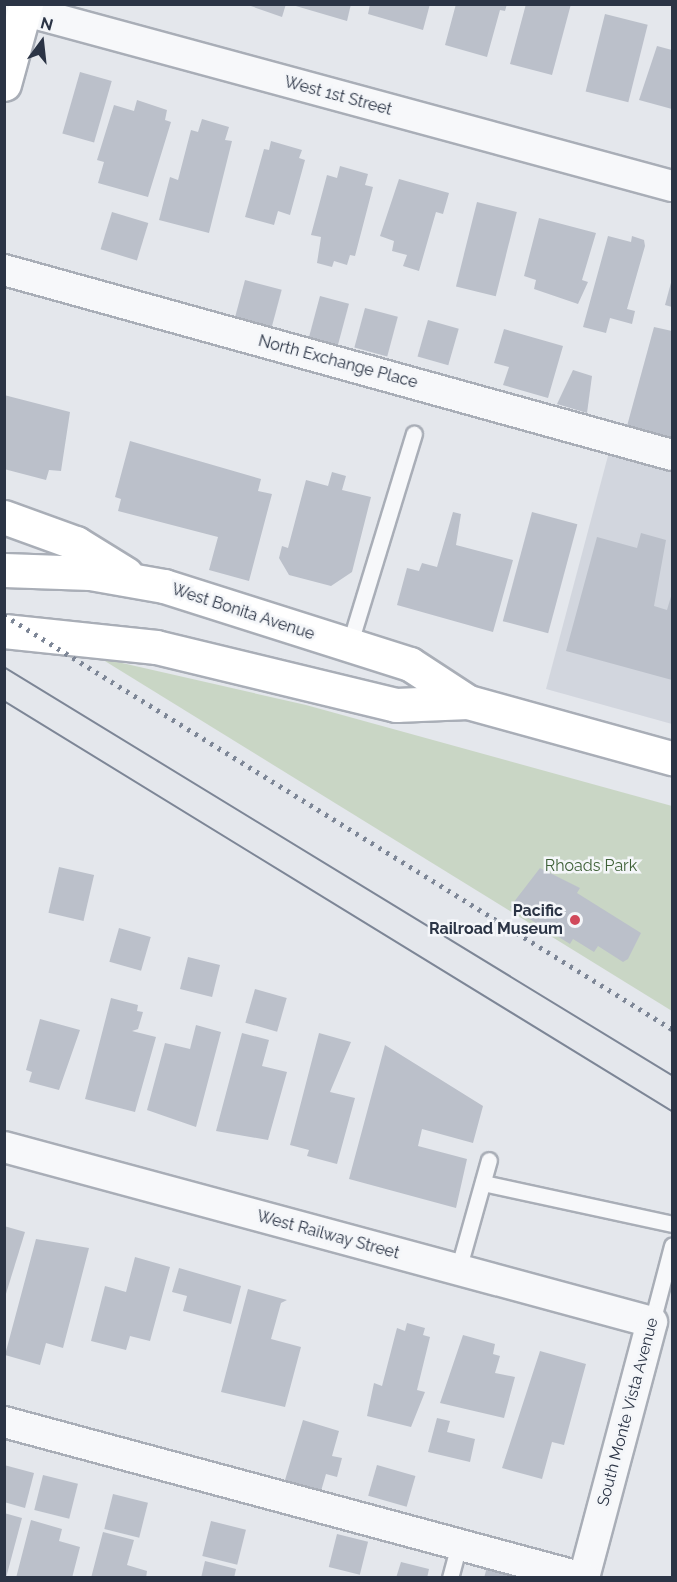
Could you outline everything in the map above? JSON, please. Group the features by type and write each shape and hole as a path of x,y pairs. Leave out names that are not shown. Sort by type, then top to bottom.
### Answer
{"main road":[{"path":"4,84 18,7"},
{"path":"4,517 76,543 135,580"},
{"name":"West Bonita Avenue","path":"4,570 135,580 410,664 468,702"},
{"name":"West Bonita Avenue","path":"4,631 156,647 396,705 468,702 672,758"}],"street":[{"name":"West 1st Street","path":"18,7 672,186"},
{"name":"North Exchange Place","path":"4,270 672,455"},
{"name":"West Railway Street","path":"4,1147 652,1322"},
{"name":"South Monte Vista Avenue","path":"584,1578 652,1322"},
{"path":"4,1422 584,1578"}],"lane":[{"path":"350,646 414,434"},
{"path":"458,1270 489,1160"},
{"path":"483,1183 672,1224"},
{"name":"South Monte Vista Avenue","path":"652,1322 672,1246"},
{"path":"450,1578 459,1544"}],"shaded area":[{"path":"609,452 672,467 672,724 546,689"}],"green space":[{"name":"Rhoads Park","path":"100,658 306,705 672,806 672,1011"}],"building":[{"path":"245,4 286,4 282,17"},
{"path":"289,4 351,4 347,21"},
{"path":"370,4 430,4 423,30 368,14"},
{"path":"456,4 507,4 505,11 500,10 487,57 445,45"},
{"path":"526,4 571,4 552,75 510,64"},
{"path":"605,14 648,25 628,102 586,92"},
{"path":"657,46 672,50 672,109 639,100"},
{"path":"80,72 112,81 94,143 62,134"},
{"path":"137,100 167,110 165,120 171,122 148,197 98,183 104,162 97,160 114,105 134,111"},
{"path":"202,119 229,127 225,140 232,141 209,233 159,220 170,177 178,180 191,130 198,132"},
{"path":"271,141 302,150 299,158 305,160 290,215 278,211 274,225 245,217 264,149 269,150"},
{"path":"340,166 368,174 365,185 373,187 355,256 350,255 347,265 334,261 332,267 317,263 321,237 311,235 327,175 337,178"},
{"path":"399,179 449,193 443,214 436,212 419,271 403,266 407,255 392,251 394,241 380,236"},
{"path":"477,202 517,212 496,296 456,286"},
{"path":"112,212 148,223 137,260 101,249"},
{"path":"539,218 596,233 582,280 588,282 578,304 534,289 536,280 524,276"},
{"path":"608,236 631,242 632,236 644,240 645,246 627,309 635,311 632,324 610,318 606,333 583,327"},
{"path":"672,279 672,307 665,305"},
{"path":"245,280 282,290 271,328 235,319"},
{"path":"320,296 349,304 337,347 308,339"},
{"path":"365,308 398,317 387,356 354,348"},
{"path":"428,320 459,329 448,365 418,357"},
{"path":"654,327 672,331 672,438 627,426"},
{"path":"504,329 563,346 548,398 503,385 509,367 494,363"},
{"path":"573,370 592,376 587,413 557,404"},
{"path":"4,395 70,412 61,471 49,470 46,480 4,469"},
{"path":"130,441 261,479 258,491 272,494 249,581 209,570 218,537 118,511 121,499 115,497"},
{"path":"332,472 346,476 342,490 371,497 352,572 331,586 289,575 279,558 282,546 288,548 306,480 328,486"},
{"path":"453,512 461,514 456,545 513,560 493,632 397,605 407,568 419,571 422,563 437,567"},
{"path":"532,512 577,524 548,633 503,621"},
{"path":"641,533 666,540 654,606 667,610 672,593 672,680 566,651 597,537 637,548"},
{"path":"59,867 94,875 84,921 48,913"},
{"name":"Pacific Railroad Museum","path":"540,868 580,888 577,893 641,933 628,959 623,962 598,946 594,952 573,939 570,944 510,907"},
{"path":"119,928 151,937 141,971 109,962"},
{"path":"188,957 220,965 212,997 180,989"},
{"path":"255,989 287,998 277,1032 245,1023"},
{"path":"111,998 138,1005 137,1011 143,1012 138,1029 132,1031 156,1037 135,1112 85,1099"},
{"path":"40,1019 80,1030 59,1090 29,1082 32,1072 26,1070"},
{"path":"196,1025 221,1032 196,1127 147,1110 165,1043 190,1049"},
{"path":"242,1033 269,1040 262,1066 287,1072 268,1140 216,1131"},
{"path":"319,1033 351,1042 330,1092 355,1098 337,1164 307,1156 309,1150 290,1145"},
{"path":"385,1045 483,1106 473,1143 422,1129 418,1146 467,1159 456,1208 349,1179"},
{"path":"4,1226 25,1232 5,1297 4,1297"},
{"path":"36,1239 89,1248 63,1348 46,1343 40,1365 5,1355"},
{"path":"135,1257 170,1267 150,1341 130,1336 126,1350 91,1341 105,1286 126,1292"},
{"path":"179,1268 241,1286 231,1324 183,1311 187,1296 172,1292"},
{"path":"248,1289 287,1300 281,1303 271,1339 301,1347 285,1407 221,1392"},
{"path":"407,1323 425,1328 423,1335 430,1337 417,1390 425,1392 411,1427 367,1416 374,1383 382,1386 397,1328 405,1331"},
{"path":"463,1335 495,1344 493,1354 500,1356 495,1373 515,1377 504,1418 440,1403"},
{"path":"540,1351 586,1364 564,1445 552,1442 542,1479 502,1468"},
{"path":"437,1418 450,1421 447,1432 475,1439 470,1462 428,1452"},
{"path":"303,1420 339,1431 332,1456 342,1458 337,1477 326,1474 321,1491 285,1480"},
{"path":"4,1465 34,1473 25,1508 4,1502"},
{"path":"377,1465 415,1476 407,1507 368,1496"},
{"path":"43,1475 78,1484 69,1519 34,1510"},
{"path":"113,1494 148,1503 139,1538 104,1529"},
{"path":"4,1513 22,1518 6,1578 4,1578"},
{"path":"31,1520 62,1529 59,1541 80,1547 72,1578 16,1578"},
{"path":"211,1521 246,1530 237,1565 202,1556"},
{"path":"103,1532 134,1540 127,1565 147,1571 146,1578 91,1578"},
{"path":"337,1534 368,1542 360,1575 329,1567"},
{"path":"205,1561 236,1569 234,1578 201,1578"},
{"path":"401,1562 429,1569 427,1578 396,1578"},
{"path":"487,1567 522,1577 522,1578 484,1578"}],"tram line":[{"path":"4,667 672,1075"},
{"path":"4,701 672,1111"}],"railway":[{"path":"4,615 672,1029"}],"place":[{"name":"Pacific Railroad Museum","path":"575,920"}]}
